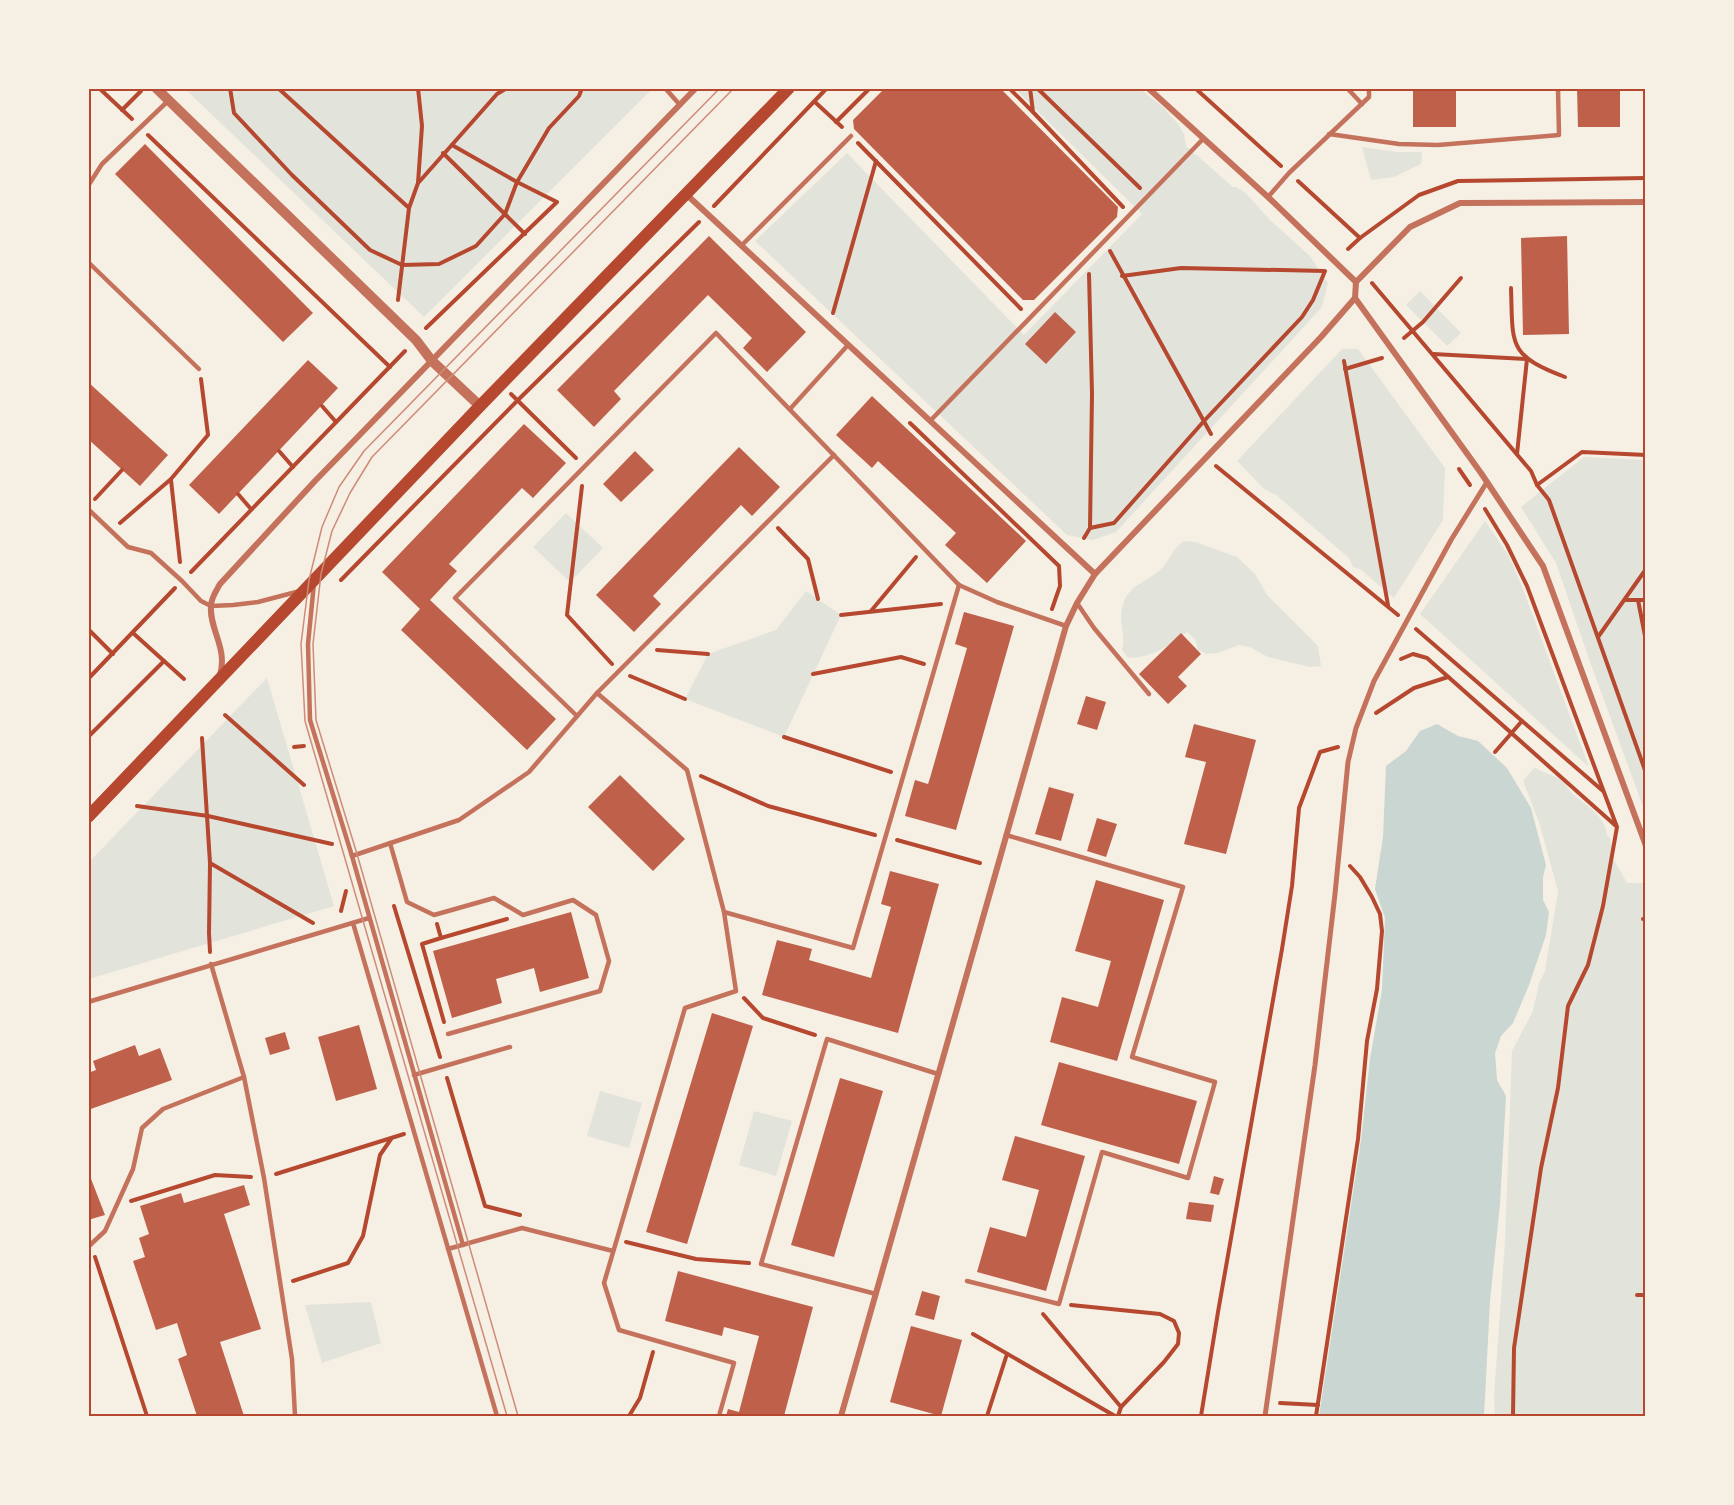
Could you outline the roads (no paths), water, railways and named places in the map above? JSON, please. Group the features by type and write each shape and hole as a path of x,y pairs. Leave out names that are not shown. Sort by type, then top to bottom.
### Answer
{"main road":[{"path":"88,817 480,406 789,88"}],"street":[{"path":"156,88 416,340 432,361 480,406"},
{"path":"218,682 222,669 222,653 211,606 213,595 220,584 315,481 696,88"},
{"path":"1148,88 1268,197 1356,282"},
{"path":"687,195 1095,574"},
{"path":"841,1416 1066,626 1095,574 1321,337 1355,298 1356,282 1410,227 1460,203 1646,202"},
{"path":"1355,298 1487,482 1543,566 1646,846"},
{"path":"1265,1416 1315,1065 1348,762 1356,728 1374,681 1451,540 1487,482"}],"lane":[{"path":"665,88 680,105"},
{"path":"1347,88 1362,104"},
{"path":"1268,197 1289,173 1369,97 1369,88"},
{"path":"1329,134 1398,144 1438,145 1559,135 1558,88"},
{"path":"88,186 102,165 169,101"},
{"path":"741,246 851,136"},
{"path":"930,421 1203,139"},
{"path":"88,262 199,369"},
{"path":"577,716 455,598 716,333 959,585 997,602 1066,626"},
{"path":"790,409 848,345"},
{"path":"352,856 459,820 529,772 597,693 834,454"},
{"path":"88,508 128,547 151,553 201,601 211,606 258,602 310,585 308,644 310,720 352,856 463,1245"},
{"path":"724,912 854,948 959,585"},
{"path":"1077,603 1149,694"},
{"path":"597,693 687,770 724,912 736,991 684,1008 604,1283 619,1330 734,1363 719,1416"},
{"path":"968,1281 1059,1304 1102,1152 1188,1178 1215,1082 1132,1057 1183,888 1006,835"},
{"path":"390,843 407,902 434,915 494,898 523,915 573,900 596,915 609,961 600,991 448,1034"},
{"path":"88,1002 369,918"},
{"path":"353,923 497,1416"},
{"path":"211,964 244,1077 264,1178 292,1359 296,1416"},
{"path":"876,1294 761,1264 827,1039 938,1074"},
{"path":"414,1075 510,1047"},
{"path":"90,1246 105,1231 133,1169 142,1128 163,1109 244,1077"},
{"path":"448,1249 522,1228 613,1251"}],"tram line":[{"path":"507,1416 305,721 301,644 309,580 322,527 339,487 364,451 720,88"},
{"path":"518,1416 357,854 316,720 313,644 321,574 332,531 350,493 372,457 734,88"}]}
